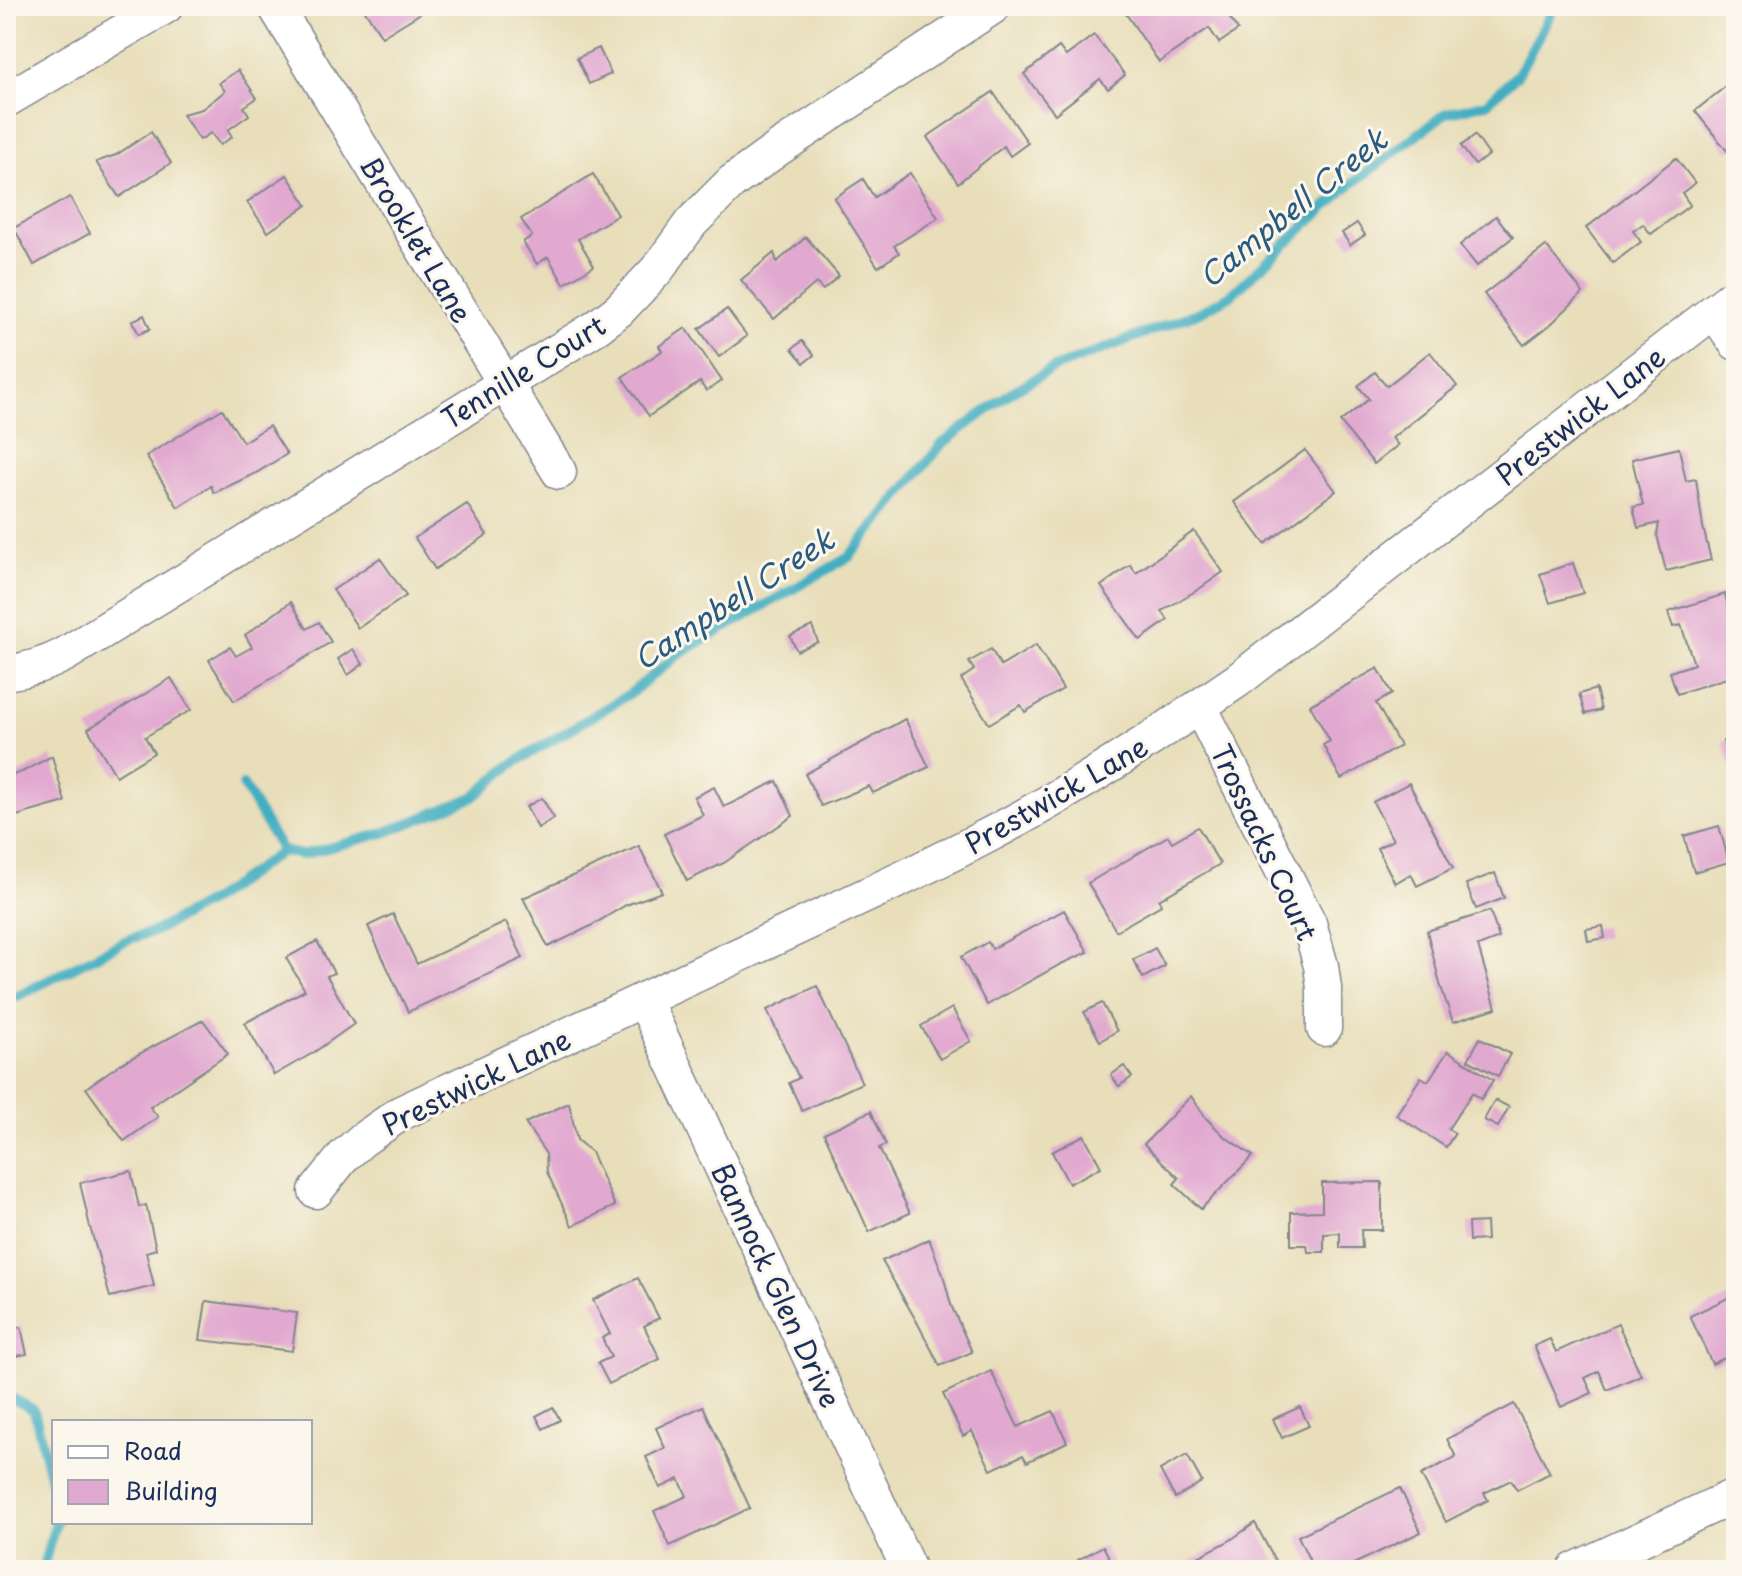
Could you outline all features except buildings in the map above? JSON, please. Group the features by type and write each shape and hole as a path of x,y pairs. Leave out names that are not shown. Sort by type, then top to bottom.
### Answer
{"street":[{"path":"6,100 166,6"},
{"name":"Brooklet Lane","path":"275,6 559,472"},
{"name":"Tennille Court","path":"6,673 38,666 64,655 597,327 619,310 657,270 691,223 732,182 994,6"},
{"path":"1725,302 1736,343"},
{"name":"Prestwick Lane","path":"316,1191 353,1148 401,1113 968,846 1063,794 1238,680 1725,302"},
{"name":"Trossacks Court","path":"1200,707 1309,923 1321,966 1324,1029"},
{"name":"Bannock Glen Drive","path":"644,1000 909,1570"},
{"path":"1574,1570 1736,1495"}],"waterway":[{"name":"Campbell Creek","path":"6,1002 129,939 153,932 214,899 282,851 301,855 384,833 474,797 511,765 631,693 678,655 849,557 942,444 1013,391 1054,368 1200,312 1231,295 1345,189 1446,113 1487,103 1518,74 1555,6"},
{"path":"243,785 282,851"},
{"path":"6,1395 34,1410 52,1485"},
{"path":"42,1570 55,1524"}]}
